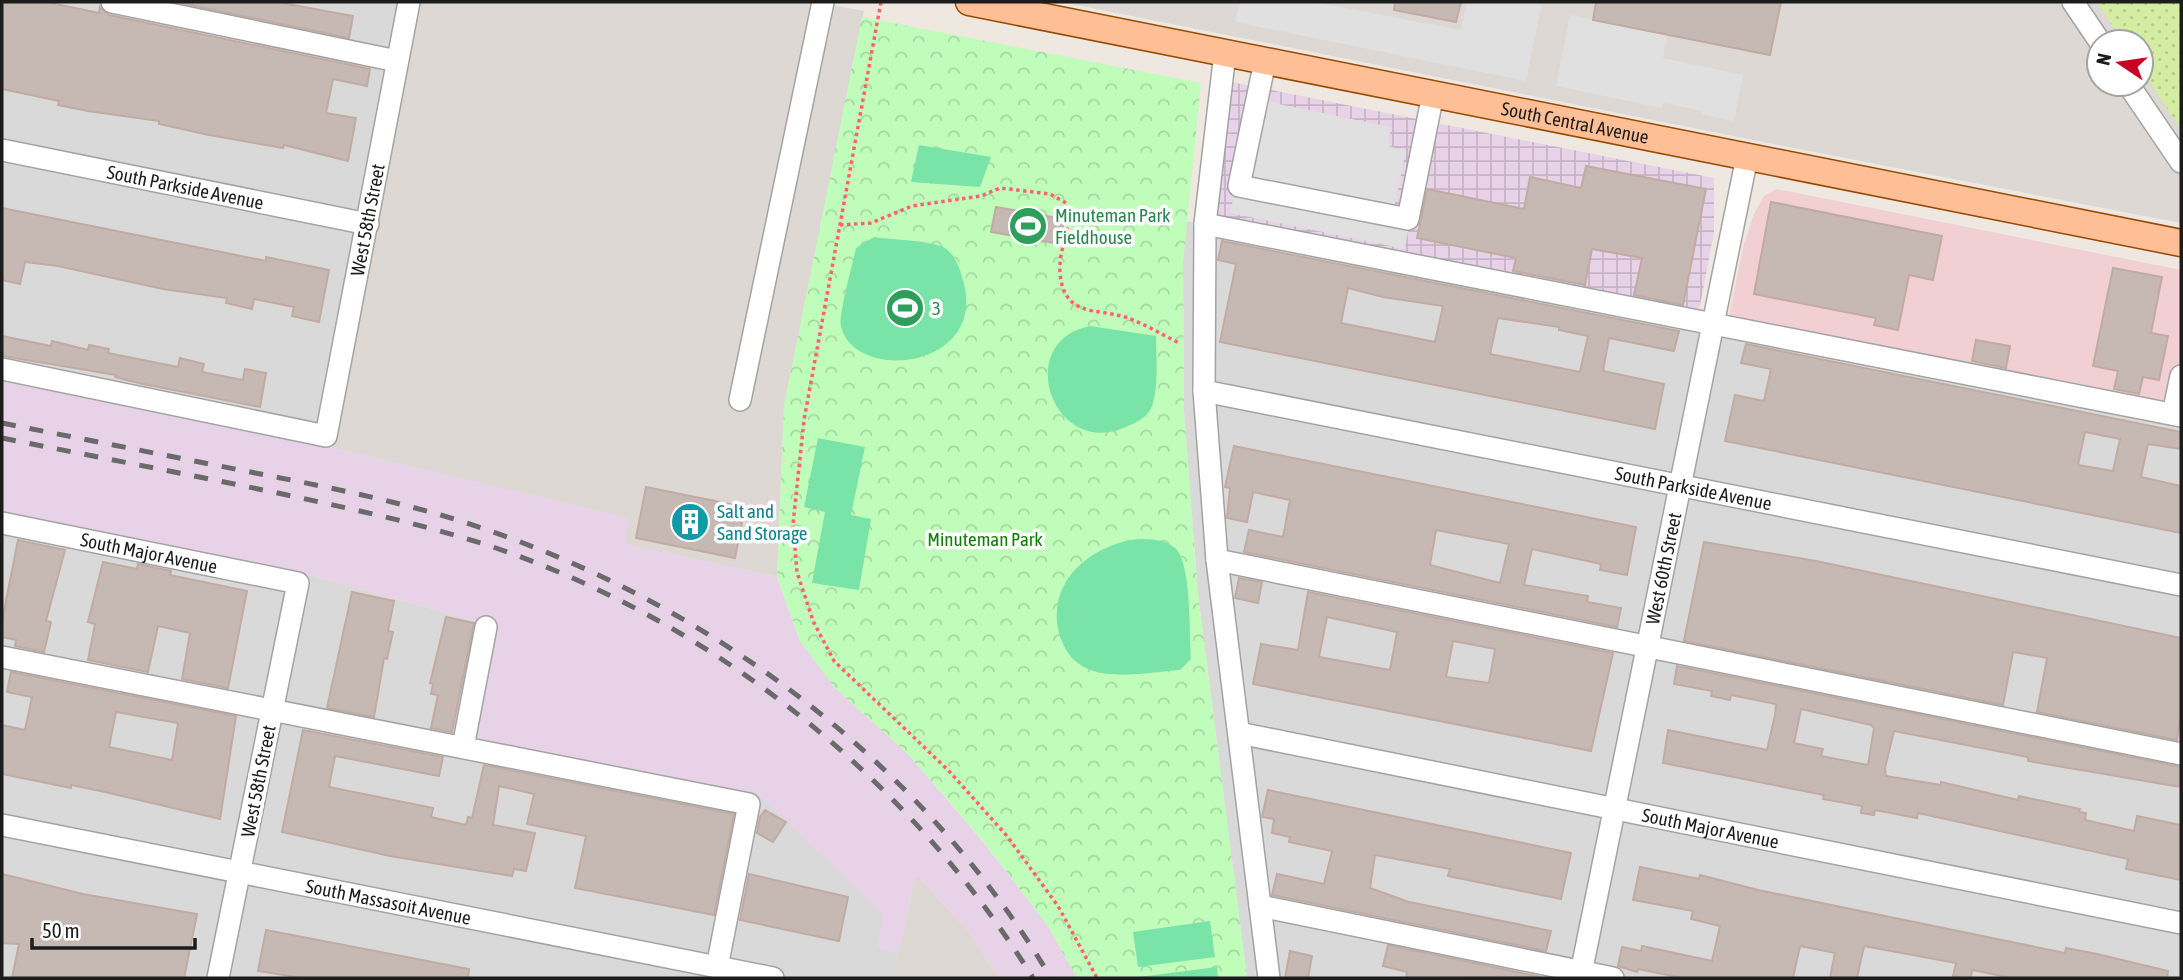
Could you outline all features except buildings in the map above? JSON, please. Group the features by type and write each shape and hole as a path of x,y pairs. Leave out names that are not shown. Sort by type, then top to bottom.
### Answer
{"main road":[{"name":"South Central Avenue","path":"969,2 2181,243"}],"street":[{"path":"112,2 397,61"},
{"name":"West 58th Street","path":"2,369 326,436 409,2"},
{"path":"740,400 823,2"},
{"path":"2073,2 2091,28"},
{"path":"1225,53 1205,224 1204,391 1217,560 1269,978"},
{"path":"1265,61 1239,186 1408,219 1433,94"},
{"path":"2137,98 2181,162"},
{"name":"South Parkside Avenue","path":"2,149 368,224"},
{"name":"West 60th Street","path":"1580,975 1747,157"},
{"path":"1205,224 2177,415 2181,376"},
{"name":"South Parkside Avenue","path":"1204,391 2181,585"},
{"name":"South Major Avenue","path":"2,523 298,583"},
{"path":"1217,560 2181,754"},
{"name":"West 58th Street","path":"218,978 298,583"},
{"path":"463,747 486,627"},
{"path":"2,657 749,804 728,972"},
{"name":"South Major Avenue","path":"1239,733 2181,923"},
{"name":"South Massasoit Avenue","path":"2,825 728,972 773,978"},
{"path":"1259,906 1580,975 1613,978"}],"path":[{"path":"881,2 804,421 795,492 795,550 803,596 834,661 949,771 1007,836 1058,906 1097,978"},
{"path":"840,225 858,226 912,206 981,196 1000,188 1050,194 1066,203 1070,225 1060,273 1076,305 1086,312 1122,316 1179,343"}],"shaded area":[{"path":"2,2 417,2 328,447 2,381"},
{"path":"417,2 818,2 864,11 784,406 777,577 624,544 627,518 328,447"},
{"path":"1062,2 2181,2 2181,223 1778,145"},
{"path":"1240,2 1314,2 1461,30 1467,2 1542,2 1526,81 1235,22"},
{"path":"1570,15 1667,35 1663,58 1743,75 1734,121 1664,103 1662,108 1556,86"},
{"path":"1231,82 1714,178 1714,232 1697,321 1215,226"},
{"path":"1249,98 1391,127 1388,143 1390,147 1406,150 1394,208 1411,213 1405,249 1230,213 1234,195 1232,182"},
{"path":"1777,189 2181,270 2181,417 1727,327 1743,247 1754,214 1764,196"},
{"path":"1186,221 2181,417 2181,978 1247,978 1198,594 1184,412 1183,263"},
{"path":"2,381 328,447 628,518 625,544 777,577 800,641 836,689 909,755 983,842 1048,926 1077,978 999,978 970,933 916,874 898,953 877,947 883,914 759,795 475,741 497,627 314,576 2,513"},
{"path":"2,513 314,576 497,627 475,741 759,795 884,914 877,947 898,953 892,978 2,978"},
{"path":"916,874 970,933 999,978 892,978"}],"green space":[{"path":"2097,2 2181,2 2181,129 2155,90 2155,28 2114,28"},
{"name":"Minuteman Park","path":"862,17 1201,83 1183,263 1184,412 1198,594 1247,978 1077,978 1048,926 983,841 909,755 836,689 800,641 777,577 784,406"},
{"path":"919,145 991,157 980,187 911,182"},
{"name":"3","path":"874,237 936,245 947,250 956,260 962,277 966,307 958,331 941,348 919,358 894,360 871,356 852,345 841,327 856,248"},
{"path":"1090,326 1156,336 1156,380 1151,410 1128,426 1102,433 1080,428 1063,414 1052,395 1048,374 1052,353 1066,336"},
{"path":"818,438 865,447 851,515 871,519 859,590 812,583 825,512 804,507"},
{"path":"1138,539 1153,539 1166,543 1175,548 1180,556 1187,583 1191,659 1180,670 1121,675 1088,669 1073,659 1061,639 1057,614 1059,597 1076,569 1089,558 1104,549"},
{"path":"1210,921 1215,957 1138,967 1133,932"},
{"path":"1217,967 1218,978 1139,978 1139,977"}],"railway":[{"path":"2,423 320,486 420,509 536,548 625,588 711,636 791,691 866,753 935,821 997,897 1051,978"},
{"path":"2,438 287,495 442,532 493,547 575,579 654,618 729,664 800,716 867,774 928,837 984,905 1033,978"}],"place":[{"name":"Minuteman Park Fieldhouse","path":"1028,226"},
{"name":"3","path":"905,308"},
{"name":"Salt and Sand Storage","path":"690,522"}]}
